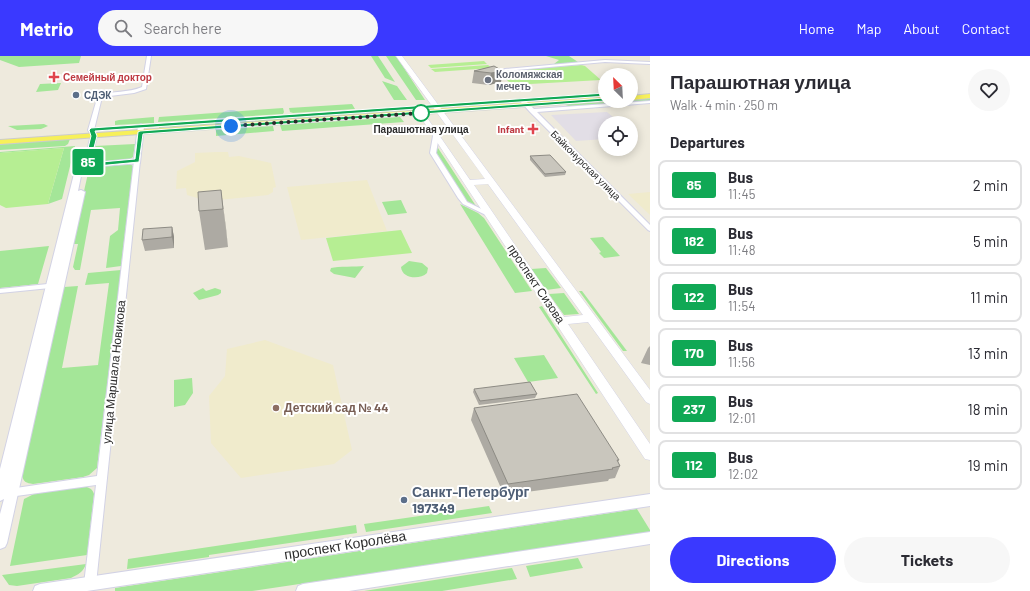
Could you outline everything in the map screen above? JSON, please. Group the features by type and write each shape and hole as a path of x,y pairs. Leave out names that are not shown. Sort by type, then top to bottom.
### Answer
{"main road":[{"name":"проспект Сизова","path":"398,58 403,62 491,181 650,399"},
{"path":"638,94 648,96"},
{"path":"527,105 598,96"},
{"path":"638,97 648,96"},
{"path":"0,142 141,129 418,110 598,100"},
{"name":"проспект Сизова","path":"418,110 650,455"},
{"path":"0,136 93,133"},
{"path":"468,183 491,181"},
{"path":"561,321 591,318"}],"street":[{"path":"101,480 0,494 55,285 93,133 100,96 108,93 139,90 144,88 148,56"},
{"path":"506,70 605,61 650,63"},
{"path":"527,105 648,96"},
{"name":"Байконурская улица","path":"527,105 650,229"},
{"name":"улица Маршала Новикова","path":"90,584 141,129"},
{"path":"436,136 433,153 461,198 465,203 490,215"},
{"path":"84,165 137,161"},
{"path":"0,291 55,285"},
{"path":"0,543 55,285"},
{"name":"проспект Королёва","path":"40,591 650,500"},
{"path":"303,591 650,538"}],"shaded area":[{"path":"607,112 612,116 598,116 598,139 576,141 551,115"},
{"path":"228,152 229,157 239,156 271,163 276,187 273,188 273,192 268,195 208,201 187,195 186,188 176,189 177,171 195,162 195,153"},
{"path":"367,180 387,231 301,240 287,187"},
{"path":"650,192 650,215 628,194"},
{"name":"Детский сад № 44","path":"265,340 333,365 352,450 334,464 241,478 211,443 209,396 225,376 227,349"}],"green space":[{"path":"0,56 81,56 79,63 19,67 0,60"},
{"path":"371,56 378,56 395,82 385,78"},
{"path":"386,56 396,56 425,100 416,100"},
{"path":"546,56 569,56 578,62 555,65 554,64 559,60"},
{"path":"484,61 487,64 431,68 428,65"},
{"path":"488,65 492,68 435,72 431,69"},
{"path":"581,65 585,66 598,77 598,80 512,85 500,73 507,73 505,71"},
{"path":"382,81 397,86 407,100 394,100"},
{"path":"61,83 58,90 36,92 40,84"},
{"path":"650,98 650,102 638,103 638,99"},
{"path":"598,102 598,105 571,107 563,104"},
{"path":"352,104 355,109 293,113 290,112 289,108"},
{"path":"283,108 283,114 158,122 159,117"},
{"path":"398,112 159,128 159,127"},
{"path":"154,117 154,123 115,125 115,121 119,120"},
{"path":"400,117 404,122 282,131 280,125"},
{"path":"44,124 48,126 41,129 17,130 8,126"},
{"path":"273,126 274,131 216,136 216,130"},
{"path":"70,139 68,144 65,146 0,150 0,144"},
{"path":"135,144 133,157 130,159 97,162 93,162 91,160 95,146"},
{"path":"75,146 62,199 48,204 64,148 0,153 0,152"},
{"path":"64,148 48,204 6,208 0,205 0,153"},
{"path":"438,148 476,206 467,201 435,153 436,149"},
{"path":"130,164 133,166 121,266 106,268 110,236 118,230 120,208 91,210 80,270 75,270 73,267 78,244 72,244 89,169 95,166"},
{"path":"401,200 407,213 388,215 382,202"},
{"path":"460,204 478,213 484,218 532,291 515,293"},
{"path":"401,230 412,253 333,261 326,238"},
{"path":"603,237 620,256 604,258 599,253 601,252 590,238"},
{"path":"49,246 38,284 0,288 0,251"},
{"path":"409,261 422,263 428,268 427,273 420,277 412,277 404,274 401,267"},
{"path":"364,266 355,278 334,274 330,271 331,268 334,267"},
{"path":"546,268 561,288 546,290 531,269"},
{"path":"121,270 97,468 89,475 83,477 33,484 27,483 22,476 64,287 78,286 62,368 98,365 109,283 85,285 88,273"},
{"path":"203,288 206,291 215,288 221,290 221,293 199,300 193,293"},
{"path":"579,291 582,291 627,351 623,351"},
{"path":"564,293 579,314 564,315 549,294"},
{"path":"542,306 598,393 596,394 539,307"},
{"path":"544,355 558,378 528,382 514,358"},
{"path":"192,378 193,393 185,405 174,407 174,380"},
{"path":"82,486 90,488 94,494 87,555 10,566 24,499 34,494"},
{"path":"489,506 492,513 366,532 364,524"},
{"path":"637,509 650,532 252,591 115,591 115,588"},
{"path":"356,525 357,533 127,569 128,559"},
{"path":"578,558 583,568 530,577 526,566"},
{"path":"86,564 84,569 71,578 17,586 9,585 2,575"},
{"path":"512,568 517,579 442,591 364,591"}],"building":[{"path":"494,66 503,71 491,73 474,71"},
{"path":"550,155 566,172 545,174 530,156"},
{"path":"221,190 223,209 199,211 198,192"},
{"path":"172,227 172,237 142,240 143,229"},
{"path":"530,382 537,394 480,401 474,389"},
{"path":"577,394 619,460 617,460 620,466 612,468 613,469 508,484 474,408"}],"bus line":[{"name":"85","path":"598,95 91,130 94,136 87,165 137,161 140,132 598,100"}],"place":[{"name":"Семейный доктор","path":"54,77"},
{"name":"Коломяжская мечеть","path":"488,80"},
{"name":"СДЭК","path":"76,95"},
{"name":"Парашютная улица","path":"421,113"},
{"name":"Infant","path":"533,129"},
{"name":"Детский сад № 44","path":"276,408"},
{"name":"Санкт-Петербург 197349","path":"404,500"}],"route":[{"path":"231,126 421,113"}]}
